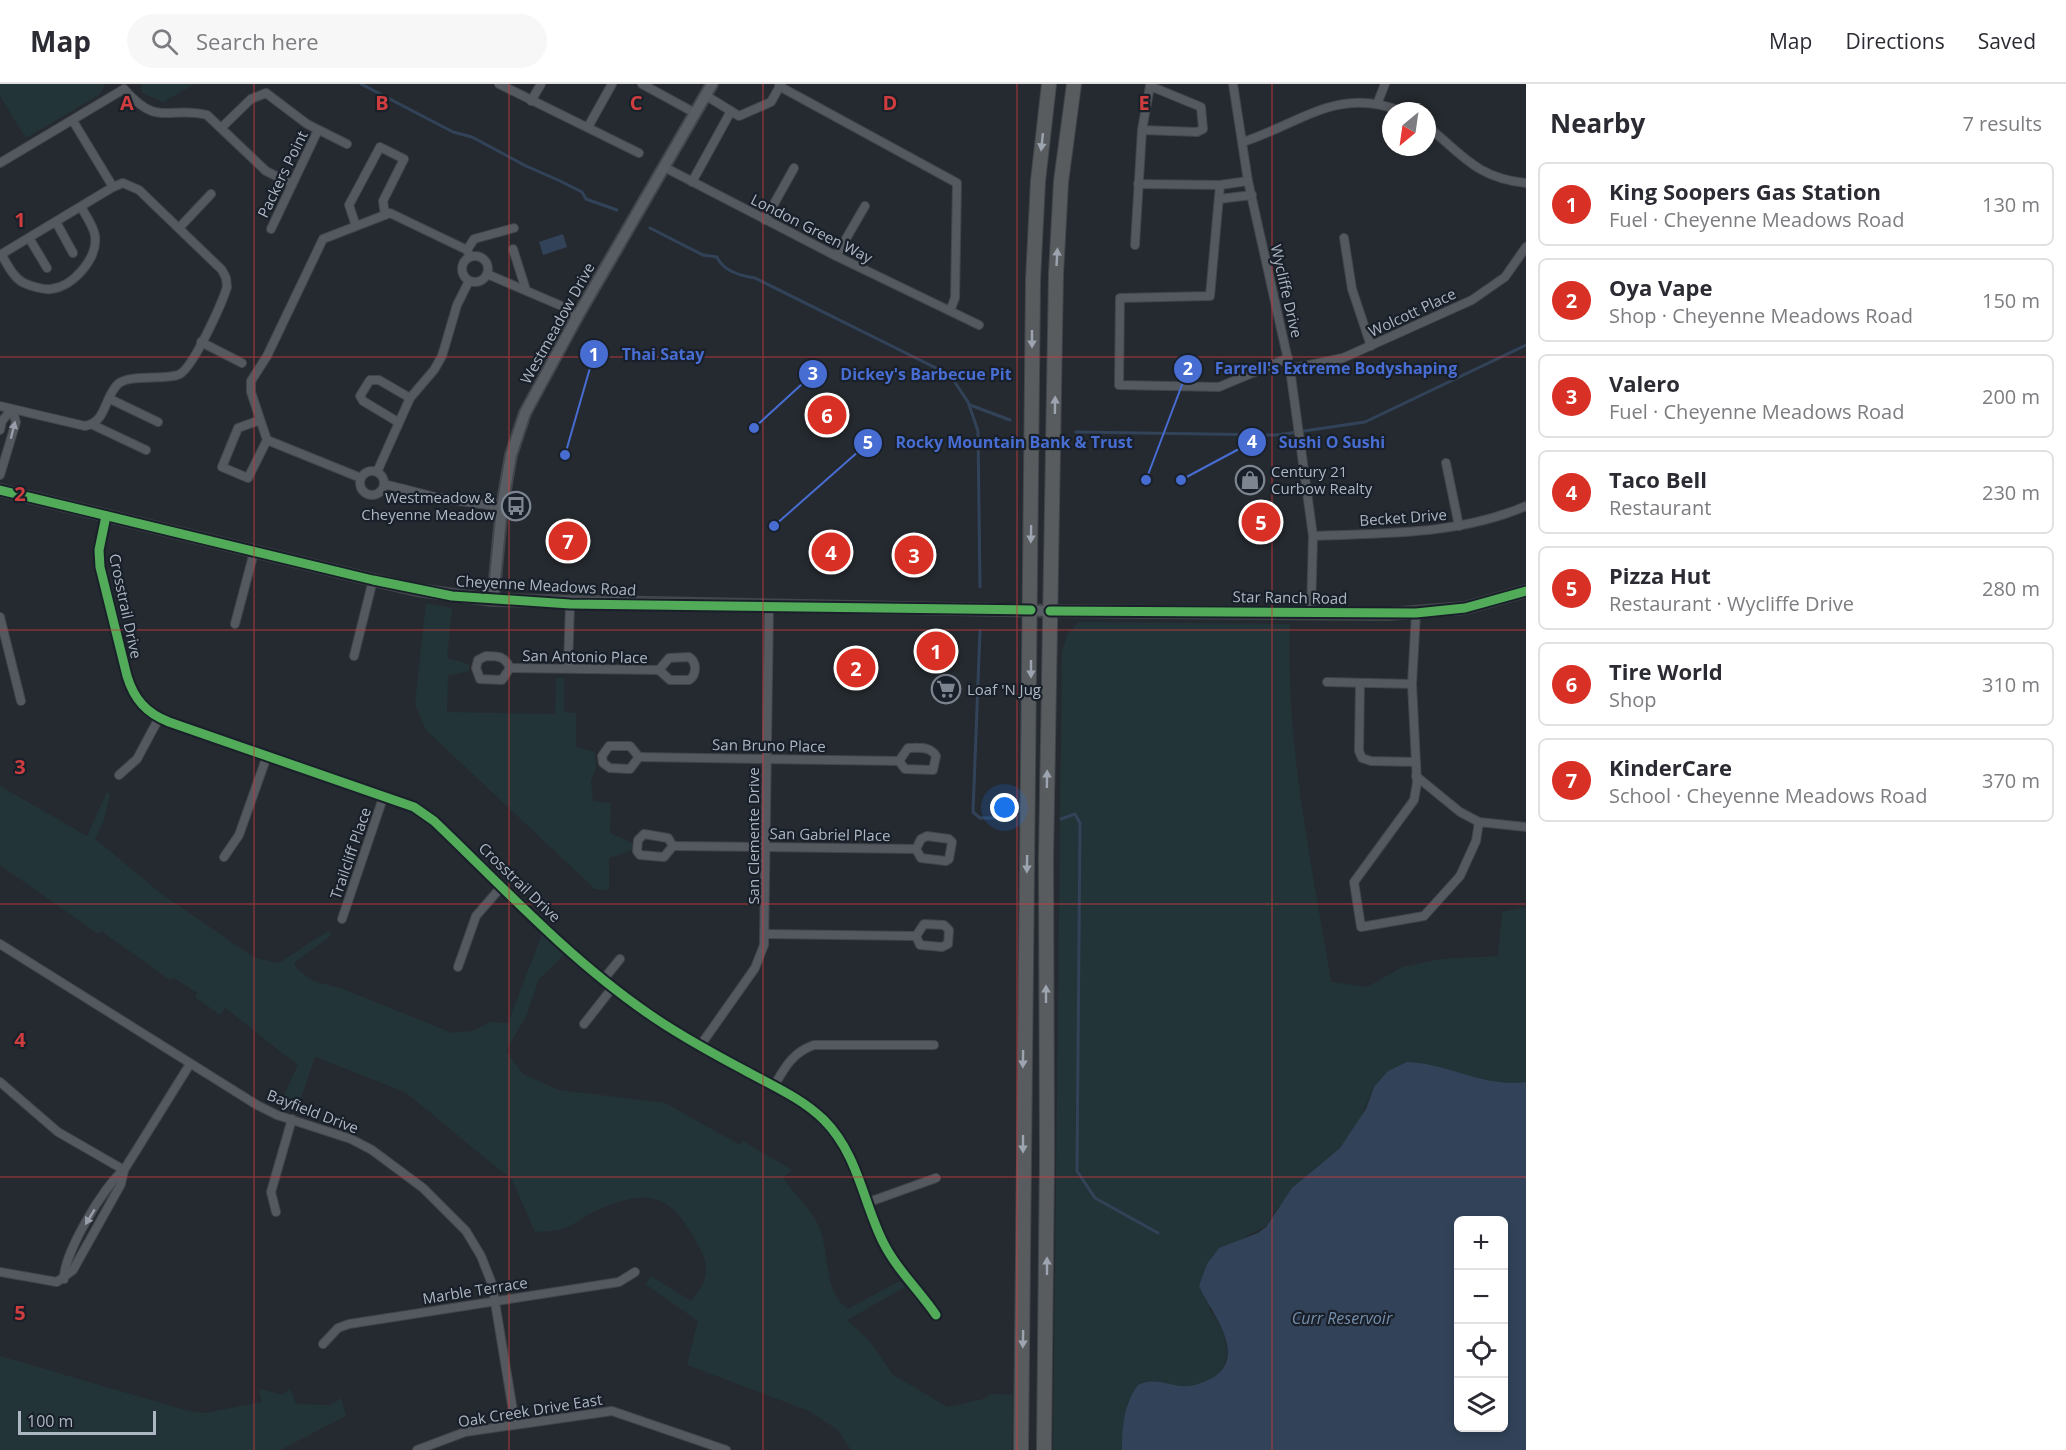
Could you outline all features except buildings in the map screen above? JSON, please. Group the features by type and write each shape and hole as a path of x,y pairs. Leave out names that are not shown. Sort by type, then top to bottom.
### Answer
{"highway":[{"path":"1021,1450 1033,280 1038,181 1049,84"},
{"path":"1044,1450 1047,1169 1046,858 1057,262 1061,182 1074,84"}],"main road":[{"name":"Westmeadow Drive","path":"493,600 502,507 518,432 533,396 712,84"},
{"name":"Cheyenne Meadows Road","path":"0,490 373,580 429,592 493,600 570,604 1050,611"},
{"name":"Star Ranch Road","path":"1050,611 1416,613 1465,608 1526,591"}],"street":[{"path":"499,84 639,153"},
{"path":"531,101 541,84"},
{"path":"588,127 612,84"},
{"path":"642,84 695,113"},
{"name":"Wycliffe Drive","path":"1233,84 1248,181 1290,369 1313,536 1311,612"},
{"path":"1377,104 1385,84"},
{"path":"705,95 740,116 771,102 780,85 957,183 956,298 950,311"},
{"path":"1135,245 1142,130 1150,86 1200,107 1203,129 1197,132 1142,130"},
{"path":"0,163 124,89 136,103 153,112 169,115 198,112 207,115 266,171 292,184"},
{"path":"221,128 252,99 266,93 318,130 347,144"},
{"path":"1243,142 1271,133 1318,109 1348,103 1382,106"},
{"path":"692,182 731,111"},
{"path":"72,121 113,187"},
{"name":"Packers Point","path":"271,229 318,130"},
{"path":"1436,135 1459,157 1473,166 1503,179 1526,183"},
{"path":"356,226 349,205 380,147 404,159 383,201 385,215"},
{"name":"London Green Way","path":"664,167 836,256 979,325"},
{"path":"765,220 794,168"},
{"path":"1138,184 1220,185 1248,181"},
{"path":"81,207 95,233 96,241 83,271 50,289 23,283 15,277 0,254 113,187 123,183 140,190 226,278 224,296 188,369 180,375 123,381 116,385 101,416 93,425"},
{"path":"1220,185 1210,296 1120,298 1119,385 1219,387 1288,358"},
{"path":"179,228 211,194"},
{"path":"1218,199 1252,195"},
{"path":"836,256 865,206"},
{"path":"260,420 238,428 222,467 248,478 267,440 251,392 251,381 267,356 323,239 390,213 469,253 484,260 488,268 487,274 479,282 468,281 461,268 469,253 474,239 514,228"},
{"path":"56,222 72,253"},
{"path":"1344,237 1352,289 1371,346"},
{"path":"29,238 47,268"},
{"name":"Wolcott Place","path":"1290,369 1343,358 1485,293 1505,277 1526,248"},
{"path":"513,249 526,290"},
{"path":"487,274 564,307 577,317"},
{"path":"377,472 411,398 434,370 442,356 457,305 468,281"},
{"path":"201,342 242,363"},
{"path":"398,422 363,401 360,396 366,383 370,380 378,380 411,398"},
{"path":"110,399 159,422"},
{"path":"0,406 85,426 93,425 147,450"},
{"path":"0,430 2,422 12,409"},
{"path":"0,475 4,450 16,422 12,409"},
{"path":"267,440 361,478"},
{"path":"1446,463 1460,526"},
{"path":"366,472 377,472 383,477 384,484 378,493 370,494 361,486 361,478 366,472"},
{"path":"384,484 439,498 502,507"},
{"name":"Becket Drive","path":"1313,536 1406,532 1460,526 1483,522 1526,506"},
{"name":"Crosstrail Drive","path":"106,516 99,558 126,676 138,700 159,718 384,795 424,813 603,980 700,1046 774,1086 816,1113 833,1130 850,1156 887,1251 936,1316"},
{"path":"235,624 254,552"},
{"path":"354,656 373,580"},
{"path":"568,668 570,604"},
{"name":"San Clemente Drive","path":"700,1046 755,968 766,934 769,606"},
{"path":"1416,613 1412,684 1416,762 1414,800 1354,882 1361,927 1424,915 1460,876 1476,841 1479,822"},
{"path":"0,617 21,701"},
{"name":"San Antonio Place","path":"486,656 500,656 510,668 502,680 487,681 480,679 476,668 478,660 486,656"},
{"name":"San Antonio Place","path":"510,668 659,670 670,680 689,680 695,673 695,663 689,657 669,658 659,670"},
{"path":"1327,682 1412,684"},
{"path":"1360,682 1359,751 1362,758 1371,761 1416,762"},
{"path":"119,775 137,759 159,718"},
{"name":"San Bruno Place","path":"609,746 630,746 639,757 630,769 610,768 603,763 602,756 609,746"},
{"name":"San Bruno Place","path":"908,748 929,748 936,756 935,766 928,772 905,769 899,761 908,748"},
{"path":"224,856 239,835 267,756"},
{"name":"San Bruno Place","path":"639,757 899,761"},
{"path":"1416,776 1460,812 1479,822 1526,827"},
{"name":"Trailcliff Place","path":"342,919 384,795"},
{"name":"San Gabriel Place","path":"673,846 663,857 644,857 637,851 638,840 645,834 663,835 673,846 916,849"},
{"name":"San Gabriel Place","path":"927,836 945,836 952,842 952,855 946,861 924,860 916,849 921,839 927,836"},
{"path":"458,967 476,916 502,886"},
{"path":"924,924 944,925 949,930 950,938 948,944 942,948 924,947 916,936 924,924"},
{"path":"766,934 916,936"},
{"name":"Bayfield Drive","path":"0,944 266,1110 362,1144 423,1188 456,1220 474,1243 488,1270 515,1423"},
{"path":"603,980 620,959"},
{"path":"584,1024 613,987"},
{"path":"774,1086 795,1055 814,1045 934,1045"},
{"path":"0,1272 48,1282 63,1280 73,1270 121,1184 124,1170 190,1064"},
{"path":"0,1082 58,1132 124,1170"},
{"path":"276,1212 271,1192 292,1119"},
{"path":"868,1202 936,1178"},
{"name":"Marble Terrace","path":"323,1344 338,1328 350,1324 619,1282 635,1272"},
{"path":"63,1280 63,1291"},
{"name":"Oak Creek Drive East","path":"417,1450 465,1432 515,1423 612,1411 726,1450"}],"shaded area":[{"path":"0,84 105,84 99,95 26,138 0,96"},
{"path":"141,84 195,84 163,102 142,93"},
{"path":"426,603 452,608 447,658 469,664 469,671 448,676 447,712 555,714 556,678 564,678 564,712 576,713 576,747 595,752 596,768 591,781 593,801 611,803 610,833 632,843 632,850 609,858 609,890 595,889 426,730 415,704"},
{"path":"1079,622 1290,624 1292,714 1296,759 1308,849 1331,982 1367,987 1402,967 1441,959 1498,956 1502,912 1526,907 1526,1082 1512,1084 1486,1081 1460,1074 1374,1087 1357,1126 1340,1148 1315,1168 1276,1210 1266,1226 1246,1236 1209,1309 1223,1333 1226,1357 1223,1368 1204,1383 1188,1386 1155,1381 1128,1401 1122,1450 1053,1450 1062,652 1068,633"},
{"path":"0,786 87,836 107,792 110,794 104,820 95,839 163,895 255,958 279,963 328,931 332,935 294,963 297,969 313,981 343,989 452,1033 473,1031 490,1022 508,1023 542,934 564,955 539,979 527,1014 506,1051 523,1074 559,1090 665,1103 740,1145 743,1141 792,1170 783,1178 815,1219 820,1230 833,1290 839,1300 848,1309 899,1281 905,1287 847,1320 869,1340 893,1375 948,1407 983,1399 992,1394 1013,1395 1012,1450 851,1450 838,1430 809,1411 687,1365 698,1321 645,1284 651,1276 691,1301 702,1286 706,1266 702,1252 687,1226 666,1204 655,1199 629,1199 595,1211 563,1229 535,1232 512,1180 405,1092 315,1057 296,1113 279,1107 298,1064 225,1008 220,1015 195,997 197,993 173,977 170,980 101,931 98,934 0,865"},
{"path":"0,1356 189,1411 204,1413 262,1402 259,1390 261,1389 283,1395 290,1388 296,1404 330,1405 341,1398 346,1416 280,1450 0,1450"}],"water":[{"path":"563,234 567,247 543,255 539,242"},
{"name":"Curr Reservoir","path":"1407,1062 1437,1066 1495,1082 1526,1082 1526,1450 1122,1450 1125,1416 1133,1392 1138,1385 1155,1382 1183,1386 1195,1385 1214,1377 1224,1368 1228,1357 1227,1345 1218,1320 1199,1286 1207,1264 1219,1248 1258,1233 1266,1227 1292,1188 1340,1148 1366,1109 1374,1087 1388,1071"}],"waterway":[{"path":"361,84 453,132 472,137 582,192 586,199 617,210"},
{"path":"650,228 703,255 717,257 733,272 755,278 950,375 968,402 978,431 980,587"},
{"path":"1076,432 1277,435 1365,422 1526,345"},
{"path":"970,405 1010,420"},
{"path":"980,631 973,812 980,818 1013,818"},
{"path":"1061,819 1075,814 1080,823 1077,1171 1095,1198 1158,1233"}],"cycle path":[{"path":"0,490 373,580 452,596 570,604 1031,610"},
{"path":"106,516 99,550 100,567 127,676 133,692 147,710 169,722 414,807 434,821 536,921 617,991 682,1035 806,1105 824,1120 845,1148 883,1242 901,1271 936,1315"},
{"path":"1050,611 1416,613 1465,608 1526,591"}],"place":[{"name":"Tire World","path":"827,415"},
{"name":"Dickey's Barbecue Pit","path":"754,428"},
{"name":"Thai Satay","path":"565,455"},
{"name":"Farrell's Extreme Bodyshaping","path":"1146,480"},
{"name":"Sushi O Sushi","path":"1181,480"},
{"name":"Century 21 Curbow Realty","path":"1250,480"},
{"name":"Westmeadow & Cheyenne Meadow","path":"516,506"},
{"name":"Pizza Hut","path":"1261,522"},
{"name":"Rocky Mountain Bank & Trust","path":"774,526"},
{"name":"KinderCare","path":"568,541"},
{"name":"Taco Bell","path":"831,552"},
{"name":"Valero","path":"914,555"},
{"name":"King Soopers Gas Station","path":"936,651"},
{"name":"Oya Vape","path":"856,668"},
{"name":"Loaf 'N Jug","path":"946,689"}]}
